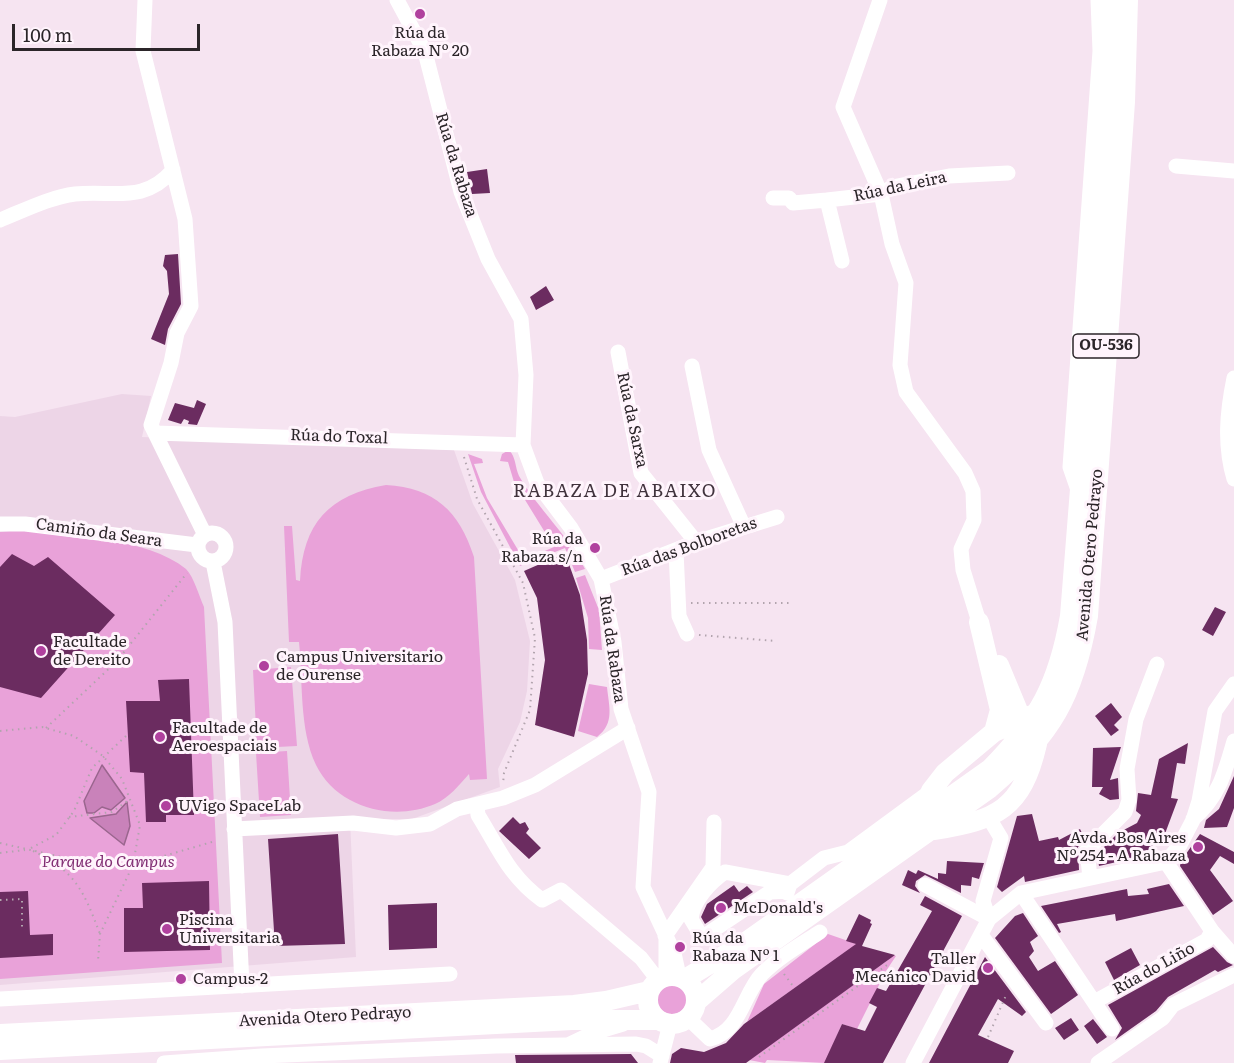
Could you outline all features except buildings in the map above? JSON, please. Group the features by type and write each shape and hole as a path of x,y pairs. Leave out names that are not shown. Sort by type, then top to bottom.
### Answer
{"main road":[{"name":"Avenida Otero Pedrayo","path":"1012,758 1039,738 1061,686 1063,655 1070,616 1109,121 1113,0"},
{"name":"Avenida Otero Pedrayo","path":"0,1050 678,1016 734,969 925,825 953,805 990,788 1012,758 1030,715 1061,686 1080,660 1088,616 1130,4"},
{"path":"979,622 1030,715 994,732 945,773 931,791 925,825 982,821 1018,793 1031,773 1039,738"},
{"path":"979,622 1000,710 994,732"},
{"path":"975,748 1000,745 1012,758 1018,793"},
{"path":"945,773 953,805 982,821"},
{"name":"Avenida Otero Pedrayo","path":"0,1034 574,1005 606,1001 720,960 777,919 925,825"},
{"path":"667,980 694,988 678,1016 649,1008 667,980"}],"street":[{"path":"145,0 143,51 185,219 192,306 177,333 171,363 151,425 201,540 201,557 213,562"},
{"name":"Rúa da Rabaza","path":"397,0 425,52 461,192 488,259 521,320 526,375 523,445 537,483 571,528 601,579 614,642 621,709 649,792 643,887 666,938"},
{"path":"880,0 843,107 881,194 892,244 906,284 900,365 906,392 965,473 973,491 974,520 961,549 963,570 979,622"},
{"path":"1080,496 1070,467 1100,51 1098,0"},
{"path":"1176,166 1234,171"},
{"path":"0,220 73,194 132,194 147,190 164,180 173,170"},
{"name":"Rúa da Leira","path":"773,198 789,198 793,204 881,194 892,187 949,176 1008,173"},
{"path":"827,200 842,261"},
{"name":"Rúa da Sarxa","path":"618,352 641,473 696,542"},
{"path":"692,366 709,450 744,527"},
{"path":"1234,378 1228,458 1234,479"},
{"name":"Rúa do Toxal","path":"154,433 523,445"},
{"name":"Rúa das Bolboretas","path":"601,579 696,542 777,517"},
{"name":"Camiño da Seara","path":"0,524 25,524 177,544 201,540"},
{"path":"201,540 214,533 225,540 224,554 213,562"},
{"path":"676,550 679,616 687,634"},
{"path":"213,562 225,622 242,986"},
{"path":"1090,878 1087,850 1125,812 1129,800 1127,769 1136,719 1157,664"},
{"path":"913,1063 989,919 1021,893 1166,862 1180,845 1193,819 1199,801 1215,711 1234,684"},
{"path":"234,829 353,824 396,828 430,824 457,809 503,798 535,785 628,728"},
{"path":"1193,819 1208,807 1221,785 1234,741"},
{"path":"777,919 789,888 824,858 848,852 931,791"},
{"path":"477,806 478,815 508,869 524,887 542,900 561,890 667,980"},
{"path":"982,821 1000,838 982,901 989,919"},
{"path":"667,980 666,938 713,867 714,822"},
{"name":"Rúa do Liño","path":"1166,862 1212,931 1234,956"},
{"path":"725,872 789,888 770,892 706,936 700,934 691,919 692,911 712,881 725,872"},
{"path":"925,885 989,919"},
{"name":"Rúa do Liño","path":"1021,893 1112,1029"},
{"name":"Rúa do Liño","path":"1094,1002 1207,940 1212,931"},
{"path":"661,1060 678,1016 710,1039 720,1036 733,1024 759,977 776,962 820,932"},
{"path":"981,935 1046,1023"},
{"path":"0,999 450,974"},
{"path":"1098,1063 1163,1018 1173,1005 1234,975"},
{"name":"Avenida Otero Pedrayo","path":"565,1047 593,1033 618,1027 630,1020"},
{"name":"Avenida Otero Pedrayo","path":"164,1063 262,1056 474,1047 636,1044 646,1046 661,1060"}],"path":[{"path":"462,442 477,499 523,583 535,639 530,710 504,772 503,798"},
{"path":"46,728 116,662 187,573"},
{"path":"679,603 792,603"},
{"path":"687,634 776,641"},
{"path":"0,731 46,728 74,736 103,756 122,779 140,825 133,865 100,934 98,961"},
{"path":"0,853 29,849 56,834 69,818 92,768 127,735"},
{"path":"69,818 112,812 130,799"},
{"path":"0,843 79,861 133,865 212,842"},
{"path":"29,849 54,861 81,888 100,934"},
{"path":"0,900 22,899 22,927"},
{"path":"759,1058 887,965"},
{"path":"988,1036 1014,978"}],"shaded area":[{"name":"Campus Universitario de Ourense","path":"122,394 151,396 142,437 454,450 473,504 515,580 530,641 527,691 520,722 498,769 500,787 412,819 350,819 356,957 0,985 0,416 15,417"},
{"path":"102,765 125,798 111,810 102,807 94,813 87,813 84,801"},
{"path":"127,802 130,826 124,845 90,818 116,814"}],"green space":[{"path":"509,450 519,476 585,569 575,572 565,548 520,566 481,492 468,454 482,459 483,463 474,464 487,498 524,560 554,547 514,482 508,462 500,461 502,454"},
{"path":"386,485 418,491 443,505 461,527 474,557 487,779 470,780 469,774 454,791 435,804 402,812 384,811 352,801 325,780 311,751 304,721 299,642 289,642 284,526 292,526 296,580 300,581 307,543 323,515 335,504 349,496"},
{"name":"Parque do Campus","path":"19,530 106,540 150,550 170,558 186,569 194,582 204,607 222,963 0,979 0,532"},
{"path":"585,575 599,610 602,650 589,649 588,618 576,578"},
{"path":"291,667 297,746 257,748 253,670"},
{"path":"589,684 607,687 609,720 603,732 597,737 578,731"},
{"path":"287,751 291,815 260,817 256,753"},
{"path":"828,934 857,944 747,1022 764,984"},
{"path":"890,954 896,956 857,1029 842,1024 825,1063 767,1060 765,1063 749,1060 888,960"},
{"path":"672,984 678,985 686,993 686,1005 678,1013 672,1014 666,1013 658,1005 657,999 658,993 666,985"}],"place":[{"name":"Rúa da Rabaza Nº 20","path":"420,14"},
{"name":"Rúa da Rabaza s/n","path":"595,548"},
{"name":"Facultade de Dereito","path":"41,651"},
{"name":"Campus Universitario de Ourense","path":"264,666"},
{"name":"Facultade de Aeroespaciais","path":"160,737"},
{"name":"UVigo SpaceLab","path":"166,806"},
{"name":"Avda. Bos Aires Nº 254 - A Rabaza","path":"1198,847"},
{"name":"McDonald's","path":"721,908"},
{"name":"Piscina Universitaria","path":"167,929"},
{"name":"Rúa da Rabaza Nº 1","path":"680,947"},
{"name":"Taller Mecánico David","path":"988,968"},
{"name":"Campus-2","path":"181,979"}],"district":[{"name":"RABAZA DE ABAIXO","path":"615,492"}]}
